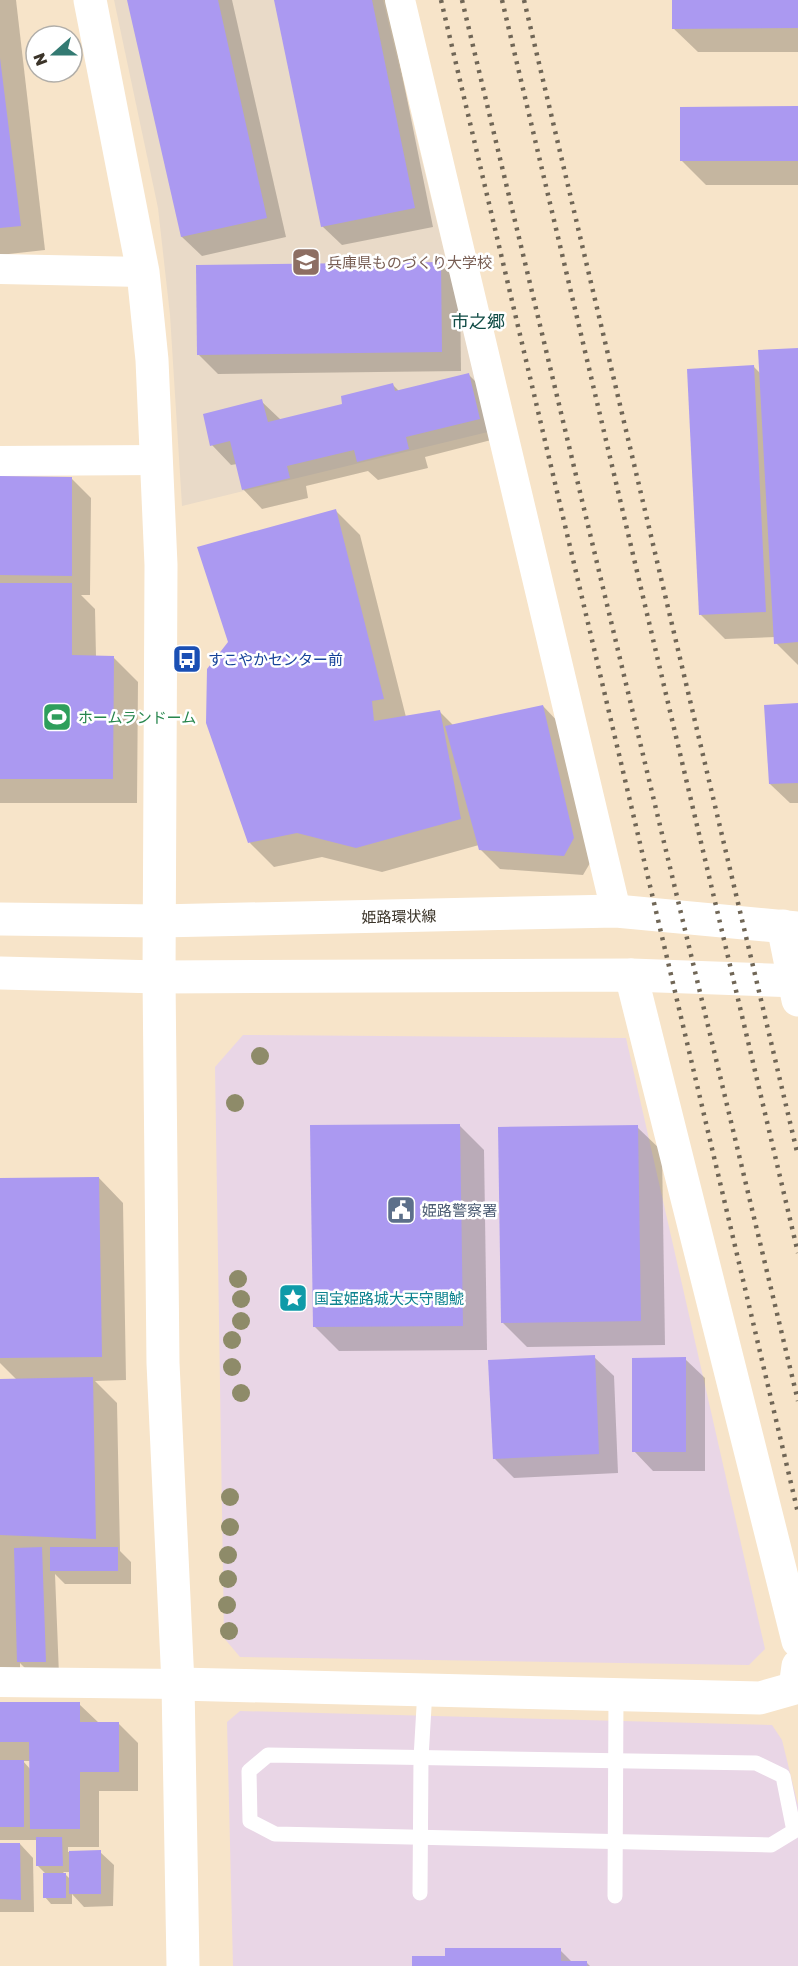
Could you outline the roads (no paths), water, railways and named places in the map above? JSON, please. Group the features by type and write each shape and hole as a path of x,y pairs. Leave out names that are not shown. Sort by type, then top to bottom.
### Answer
{"street":[{"path":"90,0 143,272 152,360 157,460 161,565 159,977 164,1363 178,1684 183,1966"},
{"path":"400,0 616,911"},
{"path":"0,269 143,272"},
{"path":"0,460 157,460"},
{"name":"姫路環状線","path":"0,919 159,921 616,911 790,927"},
{"path":"0,973 159,977 631,975 796,988 790,927"},
{"path":"631,975 798,1641"},
{"path":"0,1682 760,1698 795,1688 798,1666"}],"lane":[{"path":"420,1893 425,1690"},
{"path":"615,1896 616,1695"},
{"path":"268,1755 615,1760 756,1763 783,1776 794,1831 771,1845 275,1834 250,1821 249,1771 268,1755"}],"railway":[{"path":"441,0 798,1513"},
{"path":"462,0 798,1401"},
{"path":"502,0 798,1253"},
{"path":"524,0 798,1156"}],"place":[{"name":"兵庫県ものづくり大学校","path":"306,262"},
{"name":"すこやかセンター前","path":"187,659"},
{"name":"ホームランドーム","path":"57,717"},
{"name":"姫路警察署","path":"401,1210"},
{"name":"国宝姫路城大天守閣鯱","path":"293,1298"}],"district":[{"name":"市之郷","path":"478,321"}]}
